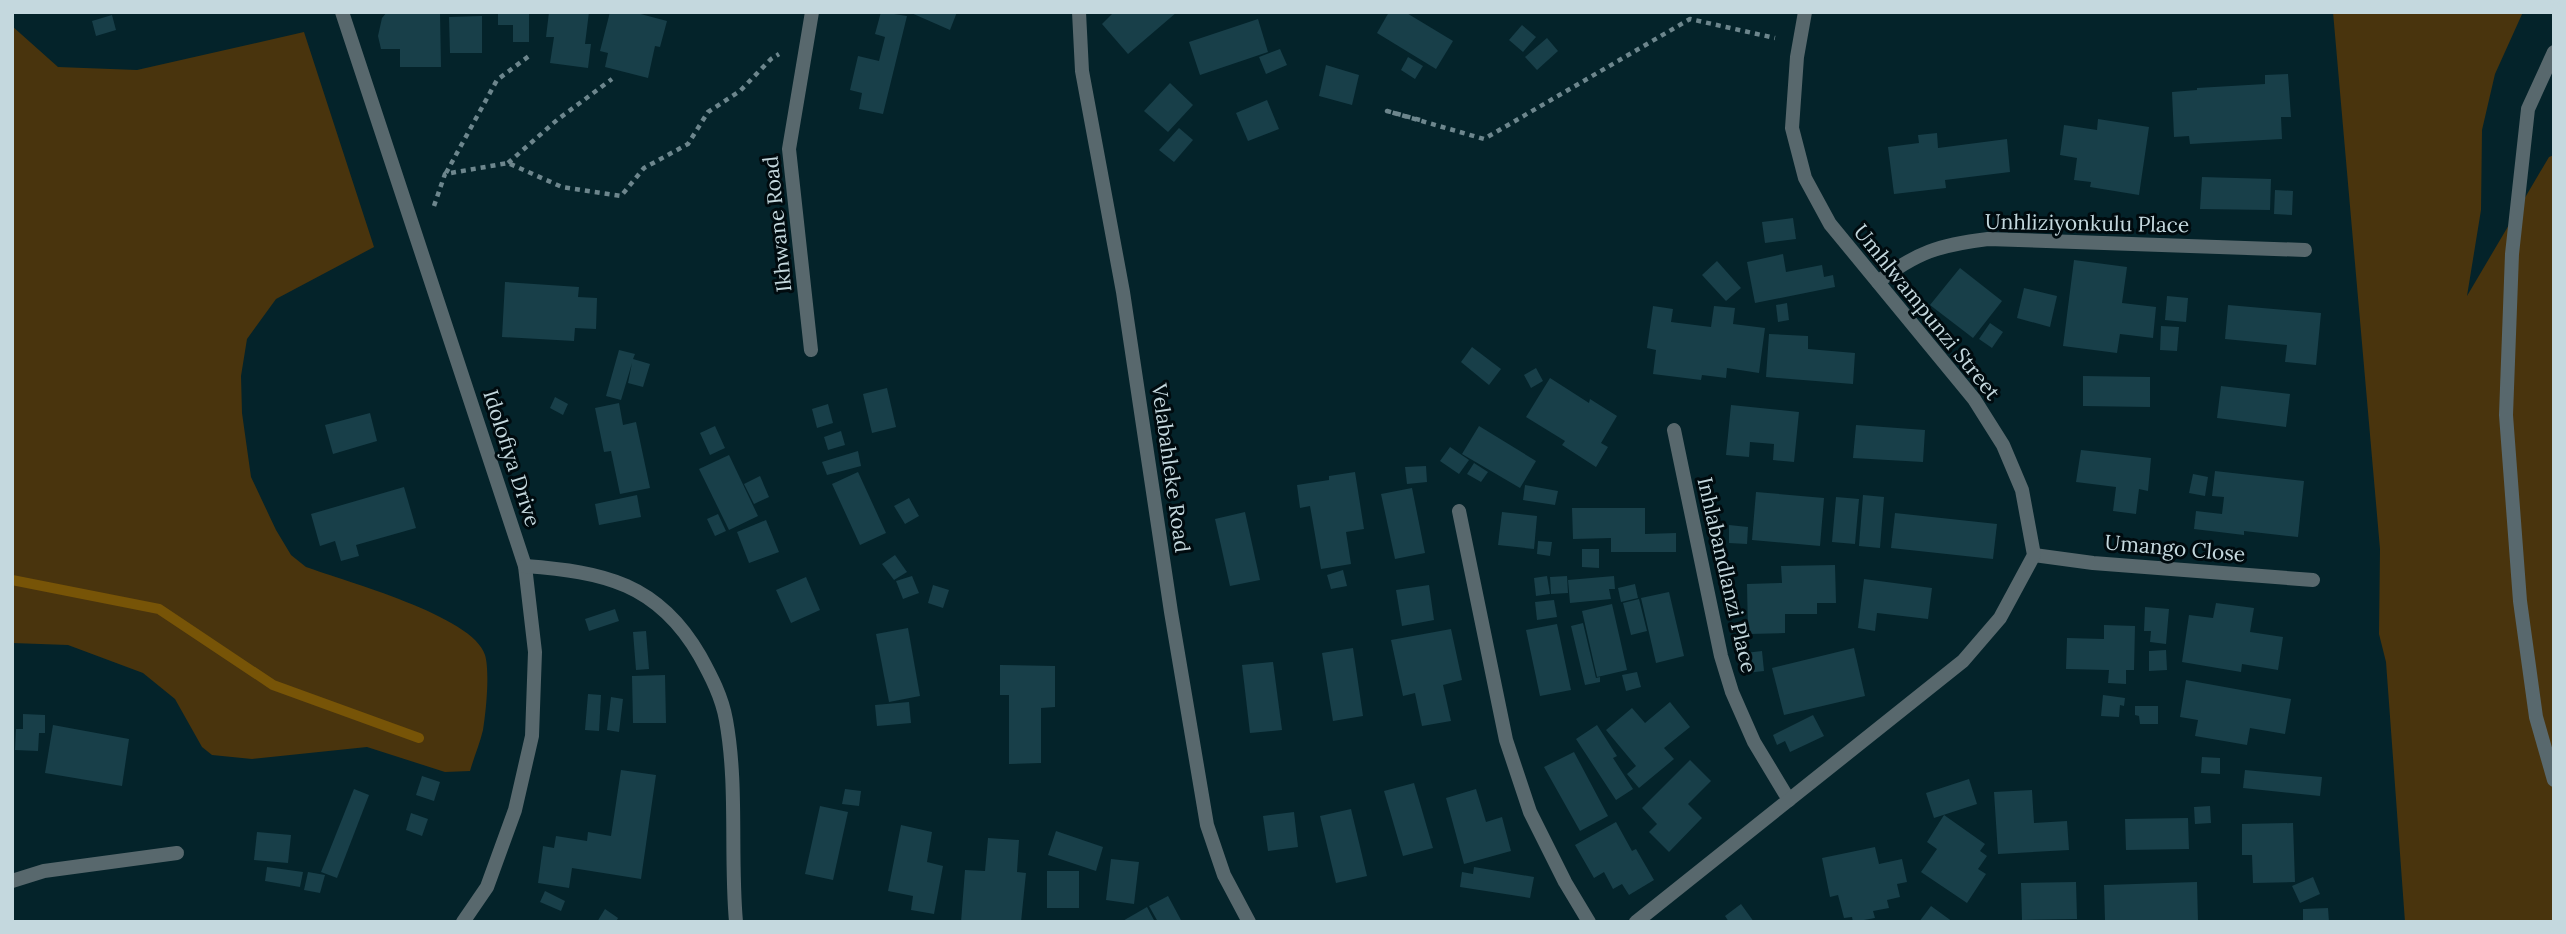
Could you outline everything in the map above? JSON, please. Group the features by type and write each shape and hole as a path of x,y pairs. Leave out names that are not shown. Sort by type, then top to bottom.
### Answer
{"street":[{"name":"Idolofiya Drive","path":"342,12 525,566 535,652 532,736 515,810 486,887 463,922"},
{"name":"Ikhwane Road","path":"811,350 789,149 812,12"},
{"name":"Velabahleke Road","path":"1079,12 1082,71 1123,292 1171,612 1207,825 1224,876 1248,922"},
{"name":"Umhlwampunzi Street","path":"1805,12 1792,128 1805,178 1830,224 1974,399 2003,445 2022,490 2034,555"},
{"path":"2554,52 2528,109 2512,254 2505,415 2520,601 2536,717 2554,780"},
{"name":"Unhliziyonkulu Place","path":"1878,282 1904,262 1923,252 1951,244 1987,239 2305,250"},
{"name":"Inhlabandlanzi Place","path":"1674,430 1721,656 1732,692 1754,742 1789,800"},
{"path":"1459,511 1506,740 1530,813 1589,922"},
{"path":"1636,922 1963,661 2000,618 2034,555"},
{"name":"Umango Close","path":"2034,555 2093,563 2313,580"},
{"path":"525,566 568,569 603,576 634,588 664,610 689,637 714,680 726,718 732,779 733,892 736,922"},
{"path":"12,881 44,871 177,853"}],"path":[{"path":"1420,120 1387,111 1484,139 1690,19 1800,43"},
{"path":"508,163 562,187 621,196 644,168 688,144 708,112 740,91 771,59 808,35"},
{"path":"415,231 429,217 445,174 497,80 528,56"},
{"path":"445,174 508,163 557,120 611,79"}],"shaded area":[{"path":"2333,12 2523,12 2495,74 2482,130 2481,210 2467,296 2549,157 2554,155 2554,922 2405,922 2386,662 2379,634 2380,549"},
{"path":"12,26 58,67 137,70 304,32 374,247 276,299 247,339 241,376 242,413 251,477 291,555 306,567 434,614 476,641 485,655 487,692 483,730 470,771 445,772 367,747 252,759 212,755 202,747 175,699 143,673 68,645 12,643"}],"building":[{"path":"387,12 440,12 441,67 400,67 400,49 381,49 378,36 382,18"},
{"path":"498,12 529,12 529,42 513,42 513,25 498,25"},
{"path":"549,12 589,12 585,44 591,44 588,68 550,63 554,37 546,37"},
{"path":"610,12 633,12 667,21 660,47 655,46 648,78 605,67 608,53 600,51"},
{"path":"881,12 907,16 883,114 859,109 862,93 850,90 858,56 879,61 885,37 875,34"},
{"path":"909,12 957,12 950,30"},
{"path":"1114,12 1177,12 1128,54 1102,24"},
{"path":"1389,12 1405,12 1453,41 1436,69 1377,33"},
{"path":"112,15 116,30 96,36 92,21"},
{"path":"482,16 482,53 450,53 449,17"},
{"path":"1258,19 1268,52 1200,75 1189,42"},
{"path":"1522,25 1536,37 1523,52 1509,40"},
{"path":"1547,38 1558,51 1537,70 1525,57"},
{"path":"1280,49 1287,65 1266,74 1259,57"},
{"path":"1408,57 1423,66 1415,79 1401,70"},
{"path":"1326,65 1359,75 1352,105 1319,96"},
{"path":"2288,74 2291,117 2281,117 2282,139 2190,144 2189,136 2174,137 2172,92 2265,84 2265,75"},
{"path":"1170,83 1193,105 1168,132 1144,111"},
{"path":"1267,100 1279,129 1248,141 1236,113"},
{"path":"2098,119 2149,127 2139,195 2090,187 2091,182 2074,180 2077,158 2060,155 2064,125 2097,130"},
{"path":"1179,128 1193,140 1174,162 1159,150"},
{"path":"1937,133 1938,148 2007,139 2010,172 1945,180 1946,188 1894,194 1888,147 1919,143 1918,135"},
{"path":"2202,177 2271,179 2270,210 2200,209"},
{"path":"2275,190 2293,191 2292,215 2274,214"},
{"path":"1793,218 1796,239 1765,243 1762,222"},
{"path":"1783,254 1786,272 1822,265 1824,277 1833,275 1835,287 1755,303 1747,262"},
{"path":"2074,260 2127,267 2122,303 2156,307 2153,338 2120,334 2117,353 2063,346"},
{"path":"1717,261 1741,288 1726,301 1702,275"},
{"path":"1960,268 2002,301 1973,338 1930,305"},
{"path":"505,282 579,287 578,297 597,298 596,329 575,328 574,341 502,337"},
{"path":"2024,288 2057,296 2050,327 2017,318"},
{"path":"2167,296 2188,298 2186,322 2165,320"},
{"path":"1787,303 1789,320 1778,322 1776,305"},
{"path":"2228,305 2321,313 2316,365 2285,362 2287,345 2225,339"},
{"path":"1653,306 1673,309 1671,322 1711,327 1714,306 1735,308 1733,324 1765,328 1759,373 1727,368 1726,378 1702,375 1701,380 1653,374 1656,350 1647,348"},
{"path":"1990,323 2003,332 1992,348 1979,339"},
{"path":"2161,326 2179,327 2177,351 2160,350"},
{"path":"1769,334 1808,336 1808,349 1855,353 1853,384 1766,377"},
{"path":"1472,347 1501,369 1489,385 1461,362"},
{"path":"619,350 635,354 633,359 650,364 643,387 628,383 632,363 621,400 606,396"},
{"path":"1536,368 1543,381 1531,388 1524,375"},
{"path":"2083,376 2150,377 2150,407 2083,406"},
{"path":"1550,378 1589,403 1590,399 1617,416 1601,443 1608,447 1596,467 1562,445 1565,441 1526,417"},
{"path":"2221,386 2290,394 2286,427 2217,418"},
{"path":"887,388 896,427 872,433 863,394"},
{"path":"555,397 568,404 563,415 550,408"},
{"path":"619,403 623,425 636,422 650,488 620,494 611,451 604,452 595,408"},
{"path":"828,404 833,423 817,428 812,409"},
{"path":"1731,405 1799,412 1794,462 1773,460 1774,444 1750,442 1749,457 1726,455"},
{"path":"370,413 377,441 333,454 325,425"},
{"path":"1856,425 1925,430 1923,462 1853,458"},
{"path":"715,426 725,448 710,455 700,433"},
{"path":"1479,426 1536,461 1520,488 1462,454"},
{"path":"841,431 845,445 828,450 824,437"},
{"path":"1450,447 1469,460 1459,474 1440,461"},
{"path":"2081,450 2151,458 2148,491 2139,489 2136,514 2113,511 2116,487 2076,482"},
{"path":"858,451 861,466 827,475 822,462"},
{"path":"729,455 758,516 729,530 699,469"},
{"path":"1474,463 1488,472 1481,482 1467,474"},
{"path":"1426,466 1427,482 1407,484 1405,467"},
{"path":"2215,471 2304,481 2298,537 2244,531 2244,535 2194,529 2196,511 2222,514 2224,497 2212,496"},
{"path":"858,472 886,533 860,545 832,484"},
{"path":"1355,472 1364,529 1346,532 1351,564 1321,569 1310,506 1300,508 1297,485 1329,480 1329,476"},
{"path":"2193,474 2208,477 2205,496 2189,493"},
{"path":"760,476 769,497 754,504 744,484"},
{"path":"1525,485 1558,491 1555,505 1523,500"},
{"path":"404,487 416,528 356,545 359,556 341,561 335,541 320,546 311,514"},
{"path":"1412,488 1425,553 1395,559 1381,494"},
{"path":"1756,492 1824,498 1820,546 1752,540"},
{"path":"637,495 641,517 599,525 595,504"},
{"path":"1863,495 1884,497 1880,548 1859,546"},
{"path":"1836,497 1859,499 1855,544 1832,542"},
{"path":"909,498 919,516 905,524 894,506"},
{"path":"1572,508 1645,508 1645,534 1676,533 1676,552 1611,552 1611,538 1573,539"},
{"path":"1245,512 1260,580 1230,586 1215,519"},
{"path":"1502,512 1537,516 1534,549 1498,545"},
{"path":"1895,513 1997,524 1993,559 1891,548"},
{"path":"718,514 726,531 715,536 707,519"},
{"path":"766,520 779,552 749,563 737,532"},
{"path":"1729,525 1748,527 1747,544 1729,543"},
{"path":"1538,541 1552,542 1550,556 1537,554"},
{"path":"1582,549 1599,549 1599,568 1582,567"},
{"path":"895,555 907,572 894,580 882,564"},
{"path":"1835,565 1836,603 1817,603 1817,614 1785,614 1785,633 1748,634 1747,584 1782,583 1781,566"},
{"path":"1343,570 1347,586 1331,589 1327,575"},
{"path":"912,576 919,593 903,599 896,581"},
{"path":"1547,576 1550,594 1536,596 1534,578"},
{"path":"1567,576 1568,593 1551,594 1550,577"},
{"path":"1614,576 1615,589 1609,589 1611,599 1570,603 1568,580"},
{"path":"806,577 820,610 791,623 776,590"},
{"path":"1864,579 1932,588 1928,619 1877,613 1875,631 1858,628"},
{"path":"1635,584 1638,598 1621,602 1618,588"},
{"path":"933,585 949,590 943,608 928,603"},
{"path":"1429,585 1434,620 1402,626 1396,590"},
{"path":"1669,592 1684,656 1656,663 1641,598"},
{"path":"1639,599 1647,631 1631,635 1623,603"},
{"path":"1554,600 1557,617 1537,620 1535,602"},
{"path":"2216,603 2254,608 2250,632 2283,637 2278,670 2242,664 2241,672 2182,662 2189,615 2213,618"},
{"path":"1612,604 1627,670 1597,677 1582,611"},
{"path":"2145,607 2169,609 2166,644 2150,642 2151,631 2144,631"},
{"path":"615,609 619,621 589,631 585,619"},
{"path":"1583,623 1596,678 1600,677 1600,682 1585,685 1571,626"},
{"path":"1557,624 1571,690 1540,696 1526,630"},
{"path":"2104,625 2135,626 2134,670 2126,670 2126,684 2108,683 2109,670 2066,669 2067,638 2104,639"},
{"path":"908,628 920,696 889,702 876,634"},
{"path":"1451,629 1462,680 1443,685 1451,721 1422,726 1415,693 1403,696 1391,640"},
{"path":"646,631 649,669 636,670 633,632"},
{"path":"1353,648 1363,716 1333,721 1322,653"},
{"path":"1854,648 1865,696 1784,715 1772,668"},
{"path":"2166,650 2167,670 2149,671 2149,651"},
{"path":"1762,651 1764,671 1746,673 1745,653"},
{"path":"1273,662 1282,730 1250,733 1242,665"},
{"path":"1000,665 1055,666 1055,707 1041,708 1041,763 1009,764 1009,695 1000,695"},
{"path":"1637,672 1641,687 1626,691 1622,675"},
{"path":"665,675 666,723 633,723 632,676"},
{"path":"2186,680 2291,699 2285,734 2250,728 2247,745 2195,736 2198,720 2180,717"},
{"path":"588,694 601,695 599,731 585,730"},
{"path":"2103,695 2125,698 2124,706 2120,705 2119,717 2101,716"},
{"path":"611,697 623,699 619,732 607,730"},
{"path":"909,702 911,723 877,726 875,705"},
{"path":"1670,702 1690,727 1664,748 1674,759 1639,788 1627,774 1636,766 1606,730 1632,708 1645,723"},
{"path":"2135,706 2158,706 2158,724 2140,724 2139,716 2135,715"},
{"path":"23,714 45,715 45,733 39,733 38,751 15,750 16,729 23,729"},
{"path":"1813,715 1824,736 1790,752 1785,741 1777,745 1773,735"},
{"path":"53,725 129,739 122,786 45,773"},
{"path":"1597,725 1617,756 1613,758 1633,789 1616,800 1576,739"},
{"path":"1574,752 1608,816 1580,831 1544,767"},
{"path":"2202,757 2220,758 2220,774 2201,773"},
{"path":"1690,760 1711,781 1688,804 1702,818 1669,852 1649,832 1657,824 1642,808"},
{"path":"621,770 656,775 641,879 572,868 569,888 538,883 543,846 554,848 556,836 587,841 588,832 611,836"},
{"path":"2245,770 2322,777 2320,796 2243,788"},
{"path":"422,776 440,782 434,801 416,795"},
{"path":"1969,779 1977,804 1934,818 1926,793"},
{"path":"1414,783 1433,848 1403,856 1384,791"},
{"path":"354,789 369,795 337,878 321,872"},
{"path":"845,789 861,791 859,806 842,804"},
{"path":"1476,789 1486,822 1502,817 1511,851 1464,864 1446,798"},
{"path":"2032,790 2034,823 2067,821 2069,850 1998,854 1994,792"},
{"path":"820,806 848,812 833,880 805,874"},
{"path":"2210,806 2211,823 2195,824 2194,807"},
{"path":"1351,809 1367,876 1336,883 1320,816"},
{"path":"1294,812 1298,847 1268,851 1263,816"},
{"path":"411,813 428,819 422,836 406,830"},
{"path":"1944,815 1985,844 1980,851 1987,856 1978,869 1986,874 1967,903 1921,872 1937,849 1927,842"},
{"path":"2188,818 2189,849 2126,850 2125,819"},
{"path":"1616,822 1632,851 1636,849 1654,880 1629,895 1622,884 1613,889 1604,872 1594,878 1575,845"},
{"path":"2293,823 2295,882 2253,883 2252,855 2242,855 2242,824"},
{"path":"901,825 932,832 927,862 943,866 934,914 911,910 913,896 888,891"},
{"path":"1056,831 1103,847 1096,871 1048,855"},
{"path":"257,832 291,835 288,863 254,860"},
{"path":"988,838 1019,840 1017,872 1026,873 1021,922 961,922 965,870 985,871"},
{"path":"1875,847 1879,864 1902,859 1907,882 1897,884 1900,897 1887,900 1889,908 1873,911 1875,918 1853,922 1852,917 1844,918 1838,895 1830,897 1822,858"},
{"path":"1111,859 1139,862 1134,904 1106,900"},
{"path":"267,867 303,872 300,887 265,881"},
{"path":"1474,867 1534,877 1530,898 1460,887 1462,872 1473,874"},
{"path":"1047,871 1079,871 1079,908 1047,908"},
{"path":"308,872 325,875 320,893 304,890"},
{"path":"2313,877 2320,894 2300,903 2292,886"},
{"path":"2076,882 2077,919 2022,920 2021,883"},
{"path":"2197,882 2198,922 2105,920 2104,885"},
{"path":"545,891 565,901 561,911 540,902"},
{"path":"1168,896 1182,922 1158,922 1149,906"},
{"path":"1741,904 1754,922 1729,922 1725,916"},
{"path":"1931,906 1953,922 1919,922"},
{"path":"1147,907 1155,922 1121,922"},
{"path":"2328,908 2329,922 2303,922 2303,909"},
{"path":"605,909 618,918 616,922 597,922"}],"waterway":[{"path":"12,580 159,609 273,685 419,738"}]}
